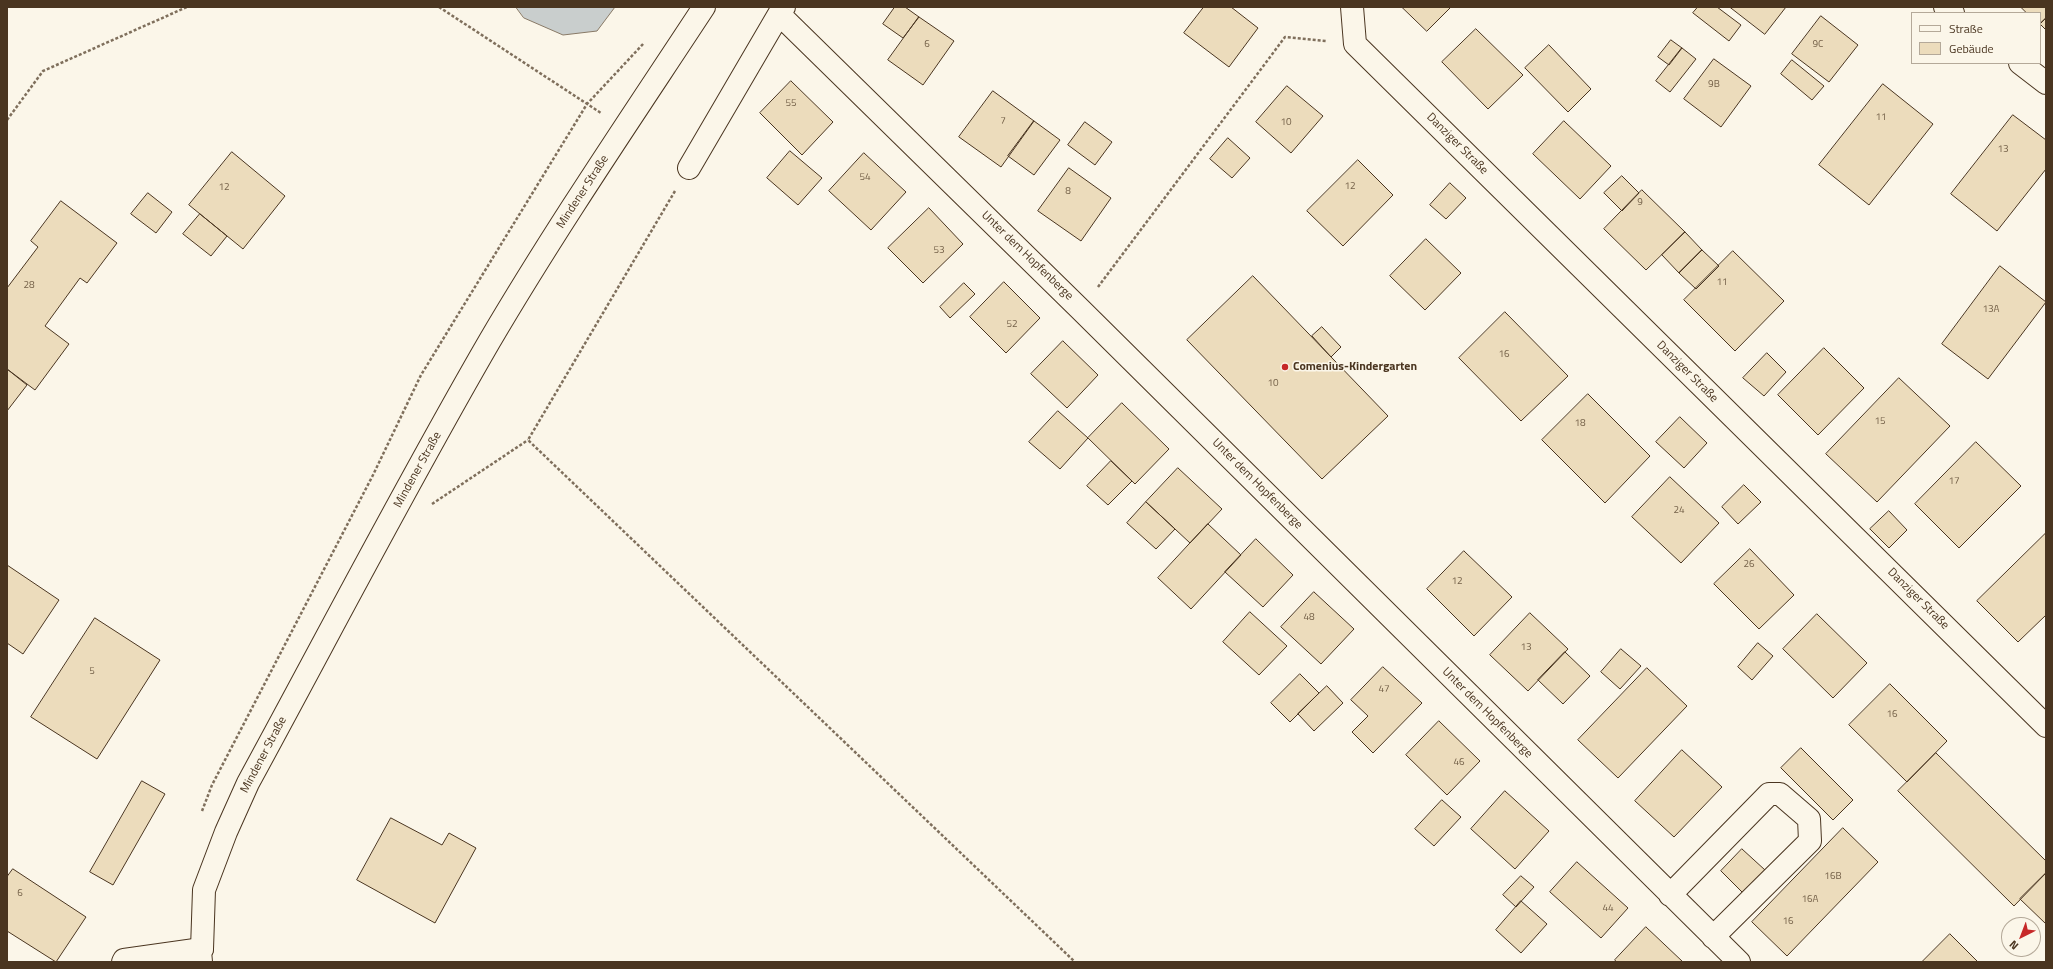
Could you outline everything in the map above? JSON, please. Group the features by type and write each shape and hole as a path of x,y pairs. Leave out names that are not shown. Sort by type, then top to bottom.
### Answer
{"street":[{"name":"Mindener Straße","path":"202,956 204,890 226,832 248,783 489,343 611,148 704,7"},
{"path":"1352,7 1355,44"},
{"path":"689,168 782,10"},
{"name":"Unter dem Hopfenberge","path":"782,10 1081,310 1738,962"},
{"name":"Danziger Straße","path":"1355,44 2046,726"},
{"path":"2021,64 2046,83"},
{"path":"1670,895 1769,794 1780,794 1809,819 1810,841 1713,937"},
{"path":"123,962 124,960 202,956"}],"path":[{"path":"7,120 43,71 187,7"},
{"path":"439,7 587,104 646,41"},
{"path":"1081,310 1285,37 1355,44"},
{"path":"429,506 528,440 689,168"},
{"path":"528,440 1075,962"}],"shaded area":[{"path":"516,7 615,7 597,31 563,35 524,18"}],"building":[{"path":"895,7 905,7 919,17 903,38 883,24"},
{"path":"1204,7 1231,7 1258,28 1229,67 1184,33"},
{"path":"1402,7 1451,7 1427,31"},
{"path":"1698,7 1717,7 1741,25 1729,41 1693,13"},
{"path":"1730,7 1786,7 1765,34"},
{"path":"2021,7 2046,7 2046,18 2041,23 2041,12 2026,12"},
{"path":"1821,16 1858,45 1829,82 1792,54"},
{"path":"919,17 954,41 923,85 888,60"},
{"path":"2046,18 2046,30 2041,25"},
{"path":"1476,29 1523,75 1488,109 1442,62"},
{"path":"1671,40 1682,48 1669,65 1658,57"},
{"path":"1549,45 1591,89 1568,112 1525,68"},
{"path":"1682,48 1696,59 1670,92 1656,81"},
{"path":"1714,59 1751,86 1721,127 1684,99"},
{"path":"1792,60 1824,86 1812,100 1781,74"},
{"path":"791,81 833,122 802,155 760,113"},
{"path":"1883,84 1933,124 1869,205 1819,165"},
{"path":"1287,86 1323,116 1291,153 1256,122"},
{"path":"993,91 1034,121 1001,167 959,137"},
{"path":"2013,115 2046,140 2046,169 1997,231 1951,194"},
{"path":"1034,121 1060,140 1034,175 1008,156"},
{"path":"1564,121 1611,166 1580,199 1533,154"},
{"path":"1085,122 1112,142 1095,165 1068,145"},
{"path":"1228,138 1250,158 1232,178 1210,159"},
{"path":"790,151 822,178 798,205 767,178"},
{"path":"232,152 285,196 243,249 189,205"},
{"path":"864,153 906,192 871,230 829,191"},
{"path":"1358,160 1393,195 1343,246 1307,211"},
{"path":"1069,168 1111,198 1081,241 1038,211"},
{"path":"1622,176 1639,193 1622,211 1604,193"},
{"path":"1450,183 1466,198 1446,219 1430,205"},
{"path":"1642,190 1685,232 1646,270 1604,229"},
{"path":"148,193 172,212 156,233 131,214"},
{"path":"61,201 117,243 87,283 80,278 45,326 69,344 35,390 7,369 7,288 38,247 31,241"},
{"path":"929,208 963,244 923,283 888,248"},
{"path":"200,214 227,236 211,256 183,234"},
{"path":"1685,232 1702,250 1679,273 1662,255"},
{"path":"1426,239 1461,273 1425,310 1390,276"},
{"path":"1702,250 1719,266 1696,289 1679,273"},
{"path":"1733,251 1784,301 1735,351 1684,300"},
{"path":"2000,266 2046,302 1988,379 1942,344"},
{"path":"1253,276 1388,416 1322,479 1187,340"},
{"path":"1004,282 1040,318 1006,353 970,317"},
{"path":"964,283 975,294 950,318 940,307"},
{"path":"1505,312 1568,376 1521,421 1459,358"},
{"path":"1322,327 1341,347 1331,357 1312,336"},
{"path":"1063,341 1098,375 1067,408 1031,374"},
{"path":"1824,348 1864,388 1818,435 1778,395"},
{"path":"1767,353 1786,372 1764,396 1743,378"},
{"path":"7,369 27,385 7,411"},
{"path":"1899,378 1950,426 1877,502 1826,454"},
{"path":"1588,394 1650,456 1605,503 1542,440"},
{"path":"1122,403 1169,449 1135,484 1088,438"},
{"path":"1058,411 1088,438 1060,469 1029,442"},
{"path":"1680,417 1707,443 1684,468 1656,442"},
{"path":"1976,442 2021,486 1959,548 1915,504"},
{"path":"1111,461 1132,481 1108,505 1087,486"},
{"path":"1178,468 1222,509 1190,543 1146,502"},
{"path":"1670,477 1719,523 1681,563 1632,517"},
{"path":"1744,485 1761,502 1738,524 1722,507"},
{"path":"1146,502 1175,529 1156,549 1127,523"},
{"path":"1889,511 1907,530 1889,548 1870,529"},
{"path":"1208,524 1241,555 1191,609 1158,578"},
{"path":"2046,533 2046,615 2018,642 1977,601"},
{"path":"1256,539 1293,575 1263,607 1225,572"},
{"path":"1750,549 1794,595 1759,629 1714,584"},
{"path":"1464,551 1512,597 1474,636 1427,589"},
{"path":"7,565 59,600 23,654 7,643"},
{"path":"1314,592 1354,629 1321,664 1281,627"},
{"path":"1250,612 1287,646 1259,675 1223,642"},
{"path":"1530,613 1568,649 1528,691 1490,655"},
{"path":"1817,614 1867,663 1833,698 1783,649"},
{"path":"95,618 160,660 97,759 31,717"},
{"path":"1758,643 1773,656 1752,680 1738,667"},
{"path":"1621,649 1641,666 1620,689 1601,672"},
{"path":"1565,652 1590,676 1563,704 1538,680"},
{"path":"1383,667 1422,703 1373,753 1352,732 1368,716 1351,700"},
{"path":"1647,668 1687,706 1618,778 1578,740"},
{"path":"1300,674 1319,693 1290,722 1271,703"},
{"path":"1890,684 1947,741 1907,782 1849,725"},
{"path":"1327,686 1343,703 1314,731 1298,714"},
{"path":"1439,721 1480,761 1447,795 1406,755"},
{"path":"1801,748 1853,800 1833,820 1781,768"},
{"path":"1682,750 1722,787 1674,837 1635,801"},
{"path":"1936,753 2046,861 2046,873 2014,906 1898,791"},
{"path":"142,781 165,794 113,885 90,872"},
{"path":"1505,791 1549,831 1515,869 1471,829"},
{"path":"1442,800 1461,817 1434,846 1415,829"},
{"path":"391,818 442,845 449,833 476,848 435,923 357,880"},
{"path":"1843,828 1878,862 1787,956 1752,922"},
{"path":"1742,849 1765,870 1743,893 1721,871"},
{"path":"1577,862 1628,908 1601,938 1550,892"},
{"path":"13,869 86,917 56,962 7,931 7,877"},
{"path":"2046,873 2046,924 2041,919 2041,917 2039,917 2020,899"},
{"path":"1521,876 1534,887 1516,907 1503,895"},
{"path":"1521,901 1547,924 1521,953 1496,930"},
{"path":"1646,927 1683,962 1616,962 1615,960"},
{"path":"1950,934 1978,962 1922,962"}],"place":[{"name":"Comenius-Kindergarten","path":"1285,367"}]}
